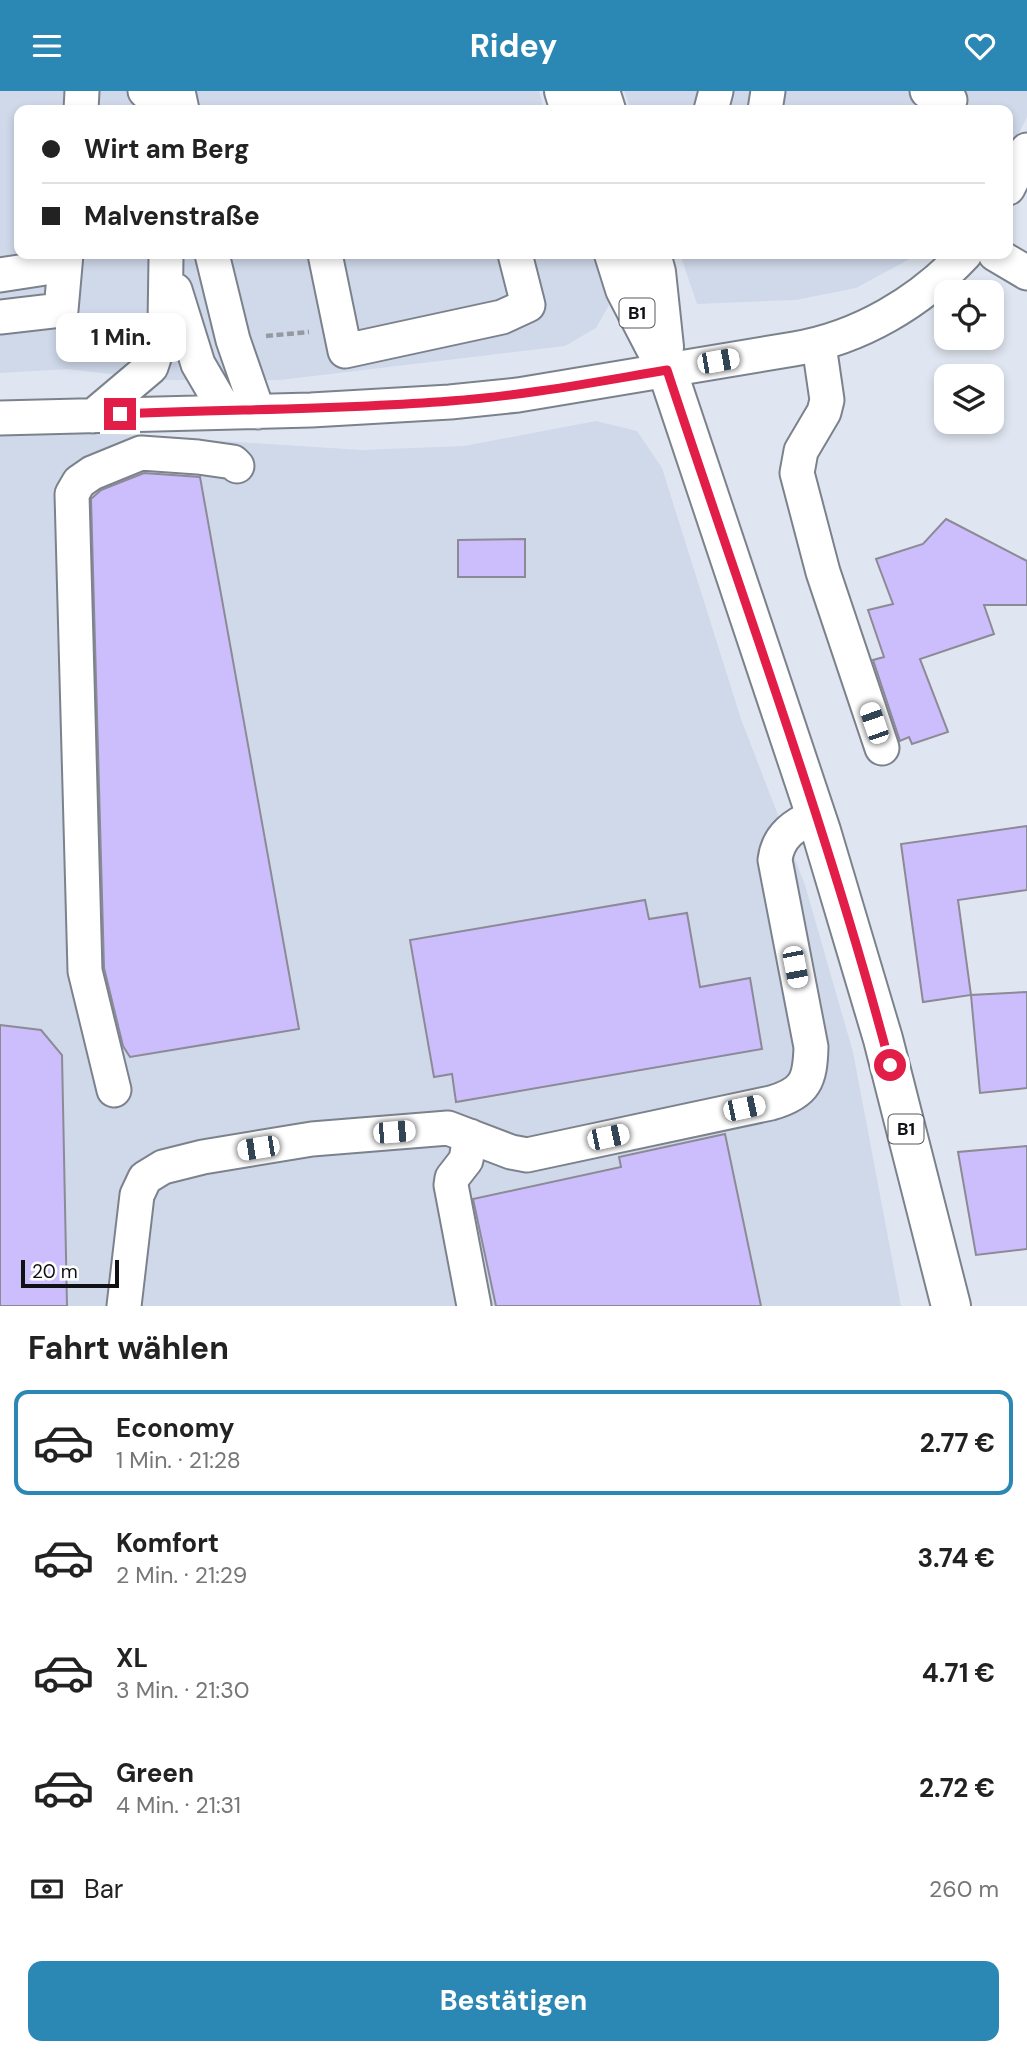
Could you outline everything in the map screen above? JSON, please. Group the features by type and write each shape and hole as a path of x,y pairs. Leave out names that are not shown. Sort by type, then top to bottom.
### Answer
{"main road":[{"name":"B1","path":"616,259 625,289 667,370 816,815 879,1026 951,1306"},
{"name":"B1","path":"652,259 667,370"}],"street":[{"path":"145,91 155,105"},
{"path":"1013,178 1027,150"},
{"path":"0,275 66,259 61,310 0,317"},
{"path":"93,416 151,367 165,325 165,259"},
{"path":"166,259 198,364 242,412"},
{"path":"213,259 233,340 242,412"},
{"path":"326,259 345,351 502,317 528,305 517,259"},
{"path":"0,418 242,412 400,405 505,396 819,345 874,323 912,301 960,259"},
{"path":"1003,259 1027,273"},
{"path":"819,345 827,400 824,412 801,451 797,473 823,572 882,748"},
{"path":"114,1090 85,971 72,494 79,482 92,473 141,453 198,457 233,462 237,466"},
{"path":"124,1306 137,1195 145,1178 163,1167 203,1157 312,1139 448,1128 511,1152 527,1155 771,1103 790,1096 803,1086 810,1074 811,1047 775,860 781,839 797,824 816,815"},
{"path":"470,1136 466,1160 452,1178 451,1185 474,1306"}],"shaded area":[{"path":"0,91 539,91 543,105 14,105 14,259 594,259 609,305 596,328 565,346 280,380 160,380 68,369 0,373"},
{"path":"624,91 1027,91 1027,117 1013,145 1013,105 629,105"},
{"path":"682,259 910,259 856,288 796,300 697,304"},
{"path":"596,421 637,431 662,468 741,719 805,885 853,1052 901,1306 0,1306 0,436 68,431 361,450 464,446"}],"building":[{"path":"144,473 200,477 299,1029 130,1057 123,1046 104,968 91,499 101,490"},
{"path":"946,519 1027,561 1027,605 984,605 994,634 920,659 948,732 912,744 909,737 900,741 873,660 884,657 868,610 893,604 876,559 923,544"},
{"path":"525,539 525,577 458,577 458,540"},
{"path":"1027,826 1027,890 958,900 971,995 923,1002 901,844"},
{"path":"645,900 649,919 687,913 700,987 750,978 762,1049 456,1102 452,1074 434,1077 410,940"},
{"path":"1027,992 1027,1088 980,1093 971,995"},
{"path":"0,1025 41,1030 62,1055 67,1306 0,1306"},
{"path":"725,1134 761,1306 496,1306 473,1199 621,1167 619,1157"},
{"path":"1027,1146 1027,1249 976,1255 958,1152"}],"route":[{"path":"120,414 311,410 450,401 518,395 667,370 821,831 890,1065"}]}
